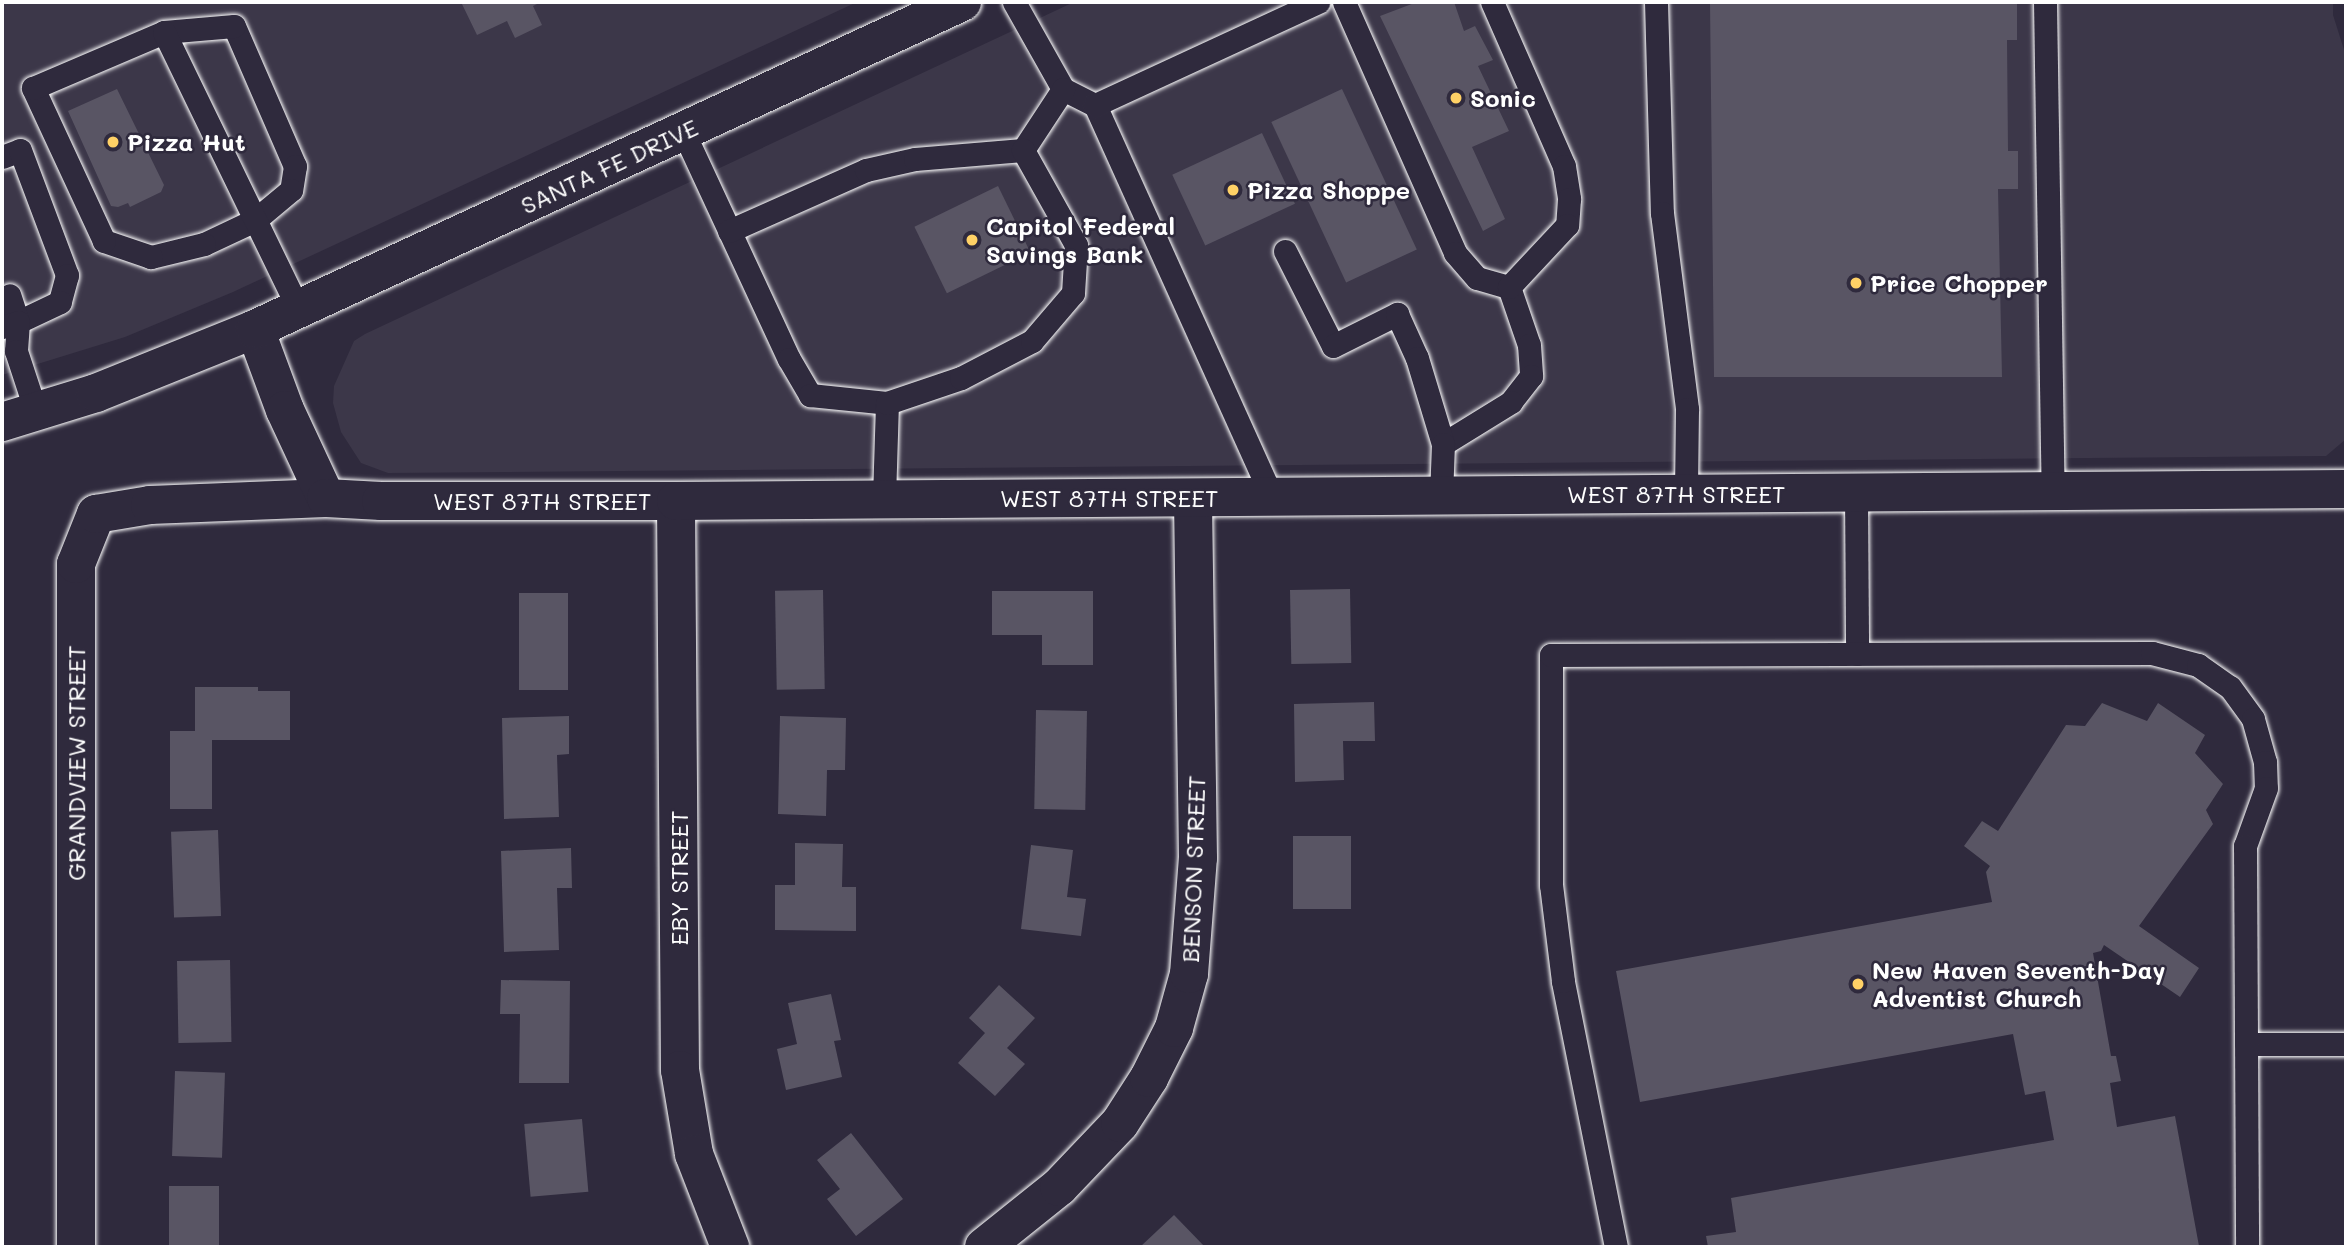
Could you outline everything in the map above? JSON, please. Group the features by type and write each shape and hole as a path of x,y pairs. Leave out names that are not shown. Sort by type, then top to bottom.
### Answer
{"street":[{"name":"SANTA FE DRIVE","path":"256,329 962,2"},
{"path":"19,417 96,393 256,329 285,410 326,498"},
{"name":"WEST 87TH STREET","path":"326,498 381,501 676,501 2346,489"},
{"name":"GRANDVIEW STREET","path":"76,1247 76,564 96,514 149,505 326,498"},
{"name":"BENSON STREET","path":"984,1247 1059,1187 1120,1124 1149,1078 1174,1028 1189,974 1198,858 1193,498"},
{"name":"EBY STREET","path":"676,501 680,1070 694,1154 730,1247"}],"lane":[{"path":"1014,2 1063,89 1095,105 1272,497"},
{"path":"1095,105 1318,2"},
{"path":"1344,2 1455,253 1477,278 1509,287"},
{"path":"1492,2 1564,166 1569,199 1567,225 1509,287"},
{"path":"1656,2 1662,213 1687,409 1686,494"},
{"path":"2045,2 2053,491"},
{"path":"234,26 295,166 291,190 255,220 204,244 151,257 104,241 33,88 164,32 234,26"},
{"path":"164,32 299,310"},
{"path":"1023,150 1063,89"},
{"path":"683,131 789,359 810,395 887,403 961,378 1032,341 1073,293 1076,245 1023,150"},
{"path":"2,157 20,150 67,275 60,302 10,324"},
{"path":"729,231 866,170 915,159 1023,150"},
{"path":"1285,251 1333,346 1397,314 1417,358 1443,444 1441,496"},
{"path":"1443,444 1511,402 1531,376 1529,345 1509,287"},
{"path":"9,295 10,324 16,351 19,417"},
{"path":"884,500 887,403"},
{"path":"1856,493 1857,653"},
{"path":"1616,1247 1563,981 1551,885 1551,655 2152,653 2198,666 2230,687 2253,719 2265,762 2266,788 2245,846 2247,1247"},
{"path":"2246,1044 2346,1044"}],"shaded area":[{"path":"2,2 857,2 233,292 125,337 2,375"},
{"path":"1074,2 2333,2 2333,15 2346,56 2346,439 2326,456 388,473 361,463 341,432 333,403 334,386 354,341 365,334"}],"building":[{"path":"461,2 541,2 533,6 542,25 515,38 507,21 477,35"},
{"name":"Sonic","path":"1417,2 1454,2 1464,31 1475,26 1493,60 1478,66 1509,131 1472,147 1505,219 1483,231 1380,16"},
{"name":"Price Chopper","path":"1710,2 2017,2 2017,40 2007,40 2008,151 2018,151 2018,189 1998,189 2002,377 1714,377"},
{"name":"Pizza Hut","path":"117,89 164,185 161,192 130,207 128,203 118,207 111,206 68,111"},
{"path":"1342,89 1417,249 1346,282 1271,122"},
{"name":"Pizza Shoppe","path":"1262,133 1295,204 1205,246 1172,175"},
{"name":"Capitol Federal Savings Bank","path":"998,186 1030,253 947,293 914,227"},
{"path":"1350,589 1351,663 1291,664 1290,590"},
{"path":"823,590 825,689 777,690 775,591"},
{"path":"992,591 1093,591 1093,665 1042,665 1042,635 992,635"},
{"path":"519,593 568,593 568,690 519,690"},
{"path":"195,687 258,687 258,691 290,691 290,740 212,740 212,809 170,809 170,731 195,731"},
{"path":"1374,702 1375,741 1343,741 1344,780 1295,782 1294,704"},
{"name":"New Haven Seventh-Day Adventist Church","path":"2102,703 2147,721 2158,703 2205,735 2195,753 2223,784 2206,810 2213,824 2139,926 2199,968 2180,997 2104,945 2101,951 2093,953 2111,1056 2116,1056 2121,1081 2110,1083 2117,1127 2175,1116 2199,1246 1708,1247 1706,1236 1736,1232 1731,1198 2054,1140 2045,1091 2025,1095 2013,1034 1640,1102 1616,971 1992,902 1986,872 1990,866 1964,846 1982,821 1998,831 2066,725 2085,726"},
{"path":"1036,710 1087,711 1085,810 1034,809"},
{"path":"569,716 569,754 557,755 559,817 504,819 502,718"},
{"path":"780,716 846,718 845,770 827,770 826,816 778,814"},
{"path":"218,830 221,916 174,918 171,832"},
{"path":"1293,836 1351,836 1351,909 1293,909"},
{"path":"795,843 843,844 842,887 856,887 856,931 775,930 775,885 795,885"},
{"path":"1031,845 1073,850 1067,897 1086,899 1081,936 1021,929"},
{"path":"571,848 572,888 557,888 559,950 504,952 501,851"},
{"path":"230,960 231,1042 178,1043 177,961"},
{"path":"501,980 570,981 569,1083 519,1083 520,1014 500,1014"},
{"path":"999,985 1035,1018 1007,1048 1025,1064 995,1096 958,1063 985,1033 969,1018"},
{"path":"831,994 841,1040 834,1041 842,1077 786,1090 777,1049 797,1044 788,1003"},
{"path":"175,1071 225,1073 222,1158 172,1156"},
{"path":"582,1119 588,1192 531,1197 524,1124"},
{"path":"851,1133 903,1199 856,1236 827,1199 840,1189 817,1160"},
{"path":"169,1186 219,1186 219,1247 169,1247"},
{"path":"1174,1215 1205,1247 1140,1247"}],"place":[{"name":"Sonic","path":"1456,98"},
{"name":"Pizza Hut","path":"113,142"},
{"name":"Pizza Shoppe","path":"1233,190"},
{"name":"Capitol Federal Savings Bank","path":"972,240"},
{"name":"Price Chopper","path":"1856,283"},
{"name":"New Haven Seventh-Day Adventist Church","path":"1858,984"}]}
